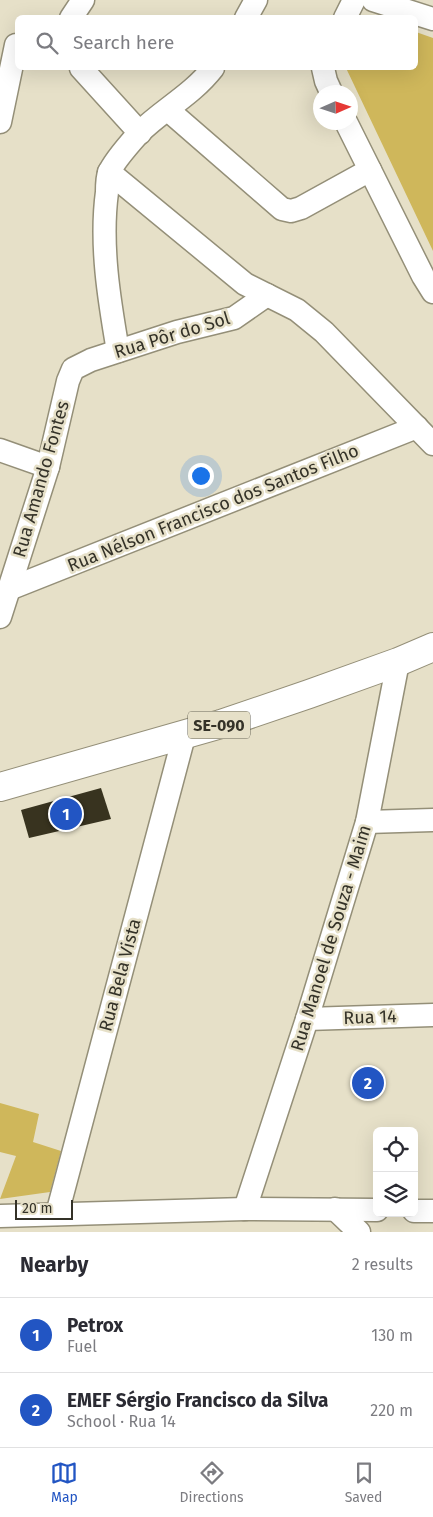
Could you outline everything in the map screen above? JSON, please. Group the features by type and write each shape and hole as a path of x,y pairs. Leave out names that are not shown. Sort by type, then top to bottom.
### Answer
{"main road":[{"name":"SE-090","path":"0,786 184,736 398,662 433,646"}],"street":[{"path":"74,15 83,0"},
{"path":"248,15 256,0"},
{"path":"346,15 354,0"},
{"path":"373,0 433,19"},
{"path":"0,122 15,50"},
{"path":"83,70 140,133"},
{"path":"118,351 110,300 105,239 105,206 109,172 122,152 140,133 211,70"},
{"path":"323,70 328,85"},
{"path":"168,110 282,209 291,211 301,208 370,170"},
{"path":"350,130 423,276 433,292"},
{"path":"109,172 245,284 297,310 324,332 433,444"},
{"name":"Rua Pôr do Sol","path":"73,369 91,360 177,332 234,318 267,295"},
{"name":"Rua Amando Fontes","path":"0,617 8,574 48,467 68,381 73,369"},
{"name":"Rua Nélson Francisco dos Santos Filho","path":"8,574 417,427"},
{"path":"0,450 48,467"},
{"name":"Rua Manoel de Souza - Maim","path":"245,1209 308,1019 367,822 398,662"},
{"name":"Rua Bela Vista","path":"67,1214 184,736"},
{"path":"367,822 433,820"},
{"name":"Rua 14","path":"308,1019 433,1015"},
{"path":"0,1216 245,1209 373,1210"},
{"path":"335,1209 359,1232"},
{"path":"418,1211 433,1211"},
{"path":"67,1214 96,1232"}],"shaded area":[{"path":"418,33 433,38 433,251 358,93 358,85 354,85 347,70 418,70"},
{"path":"0,1103 39,1114 33,1142 61,1151 50,1192 0,1199 16,1156 0,1152"}],"building":[{"path":"101,788 111,819 29,838 21,810"}],"place":[{"name":"Petrox","path":"66,814"},
{"name":"EMEF Sérgio Francisco da Silva","path":"368,1083"}]}
